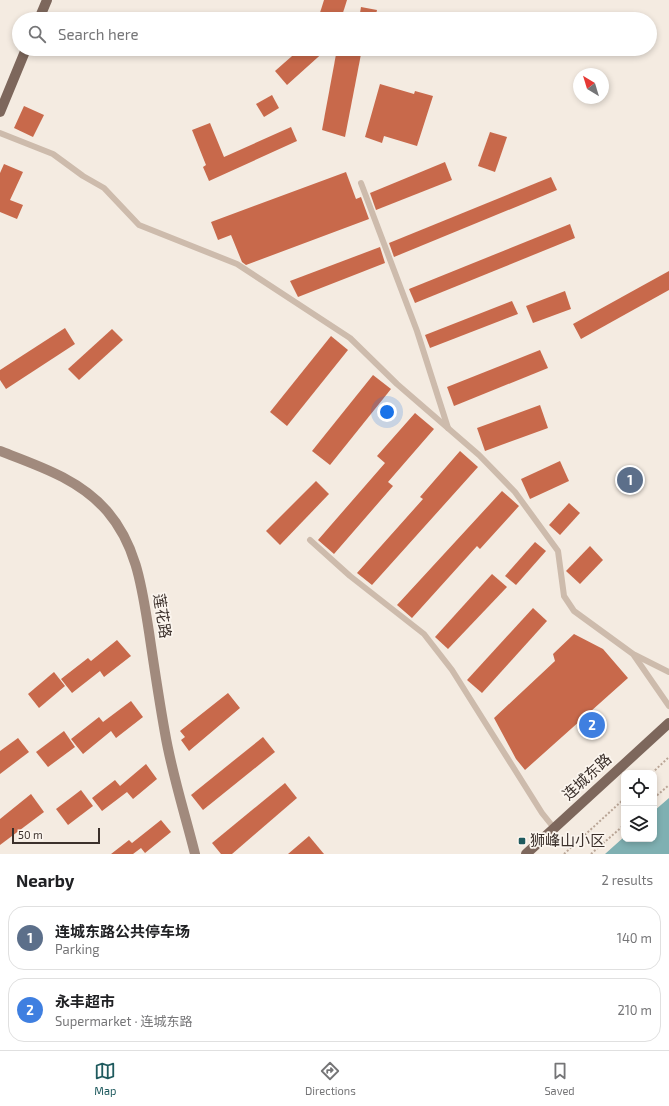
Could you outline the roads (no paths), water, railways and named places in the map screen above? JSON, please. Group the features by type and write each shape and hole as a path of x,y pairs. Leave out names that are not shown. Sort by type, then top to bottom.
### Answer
{"main road":[{"path":"42,12 46,0"},
{"path":"0,112 23,56"},
{"name":"莲花路","path":"0,451 59,474 85,490 111,517 132,551 142,582 165,735 195,854"},
{"name":"连城东路","path":"526,854 669,722"}],"lane":[{"path":"0,133 53,154 83,176 104,188 139,225 237,264 334,326 350,338 397,384 479,455 515,492 558,551 564,596 574,611 633,654 669,672"},
{"path":"361,182 417,331 448,428"},
{"path":"310,540 350,576 424,634 452,670 542,813 554,828"},
{"path":"633,654 669,706"}],"water":[{"path":"669,798 669,854 605,854 621,840 621,842 657,842 657,808"}],"place":[{"name":"连城东路公共停车场","path":"630,480"},
{"name":"永丰超市","path":"592,725"},
{"name":"狮峰山小区","path":"522,841"}]}
